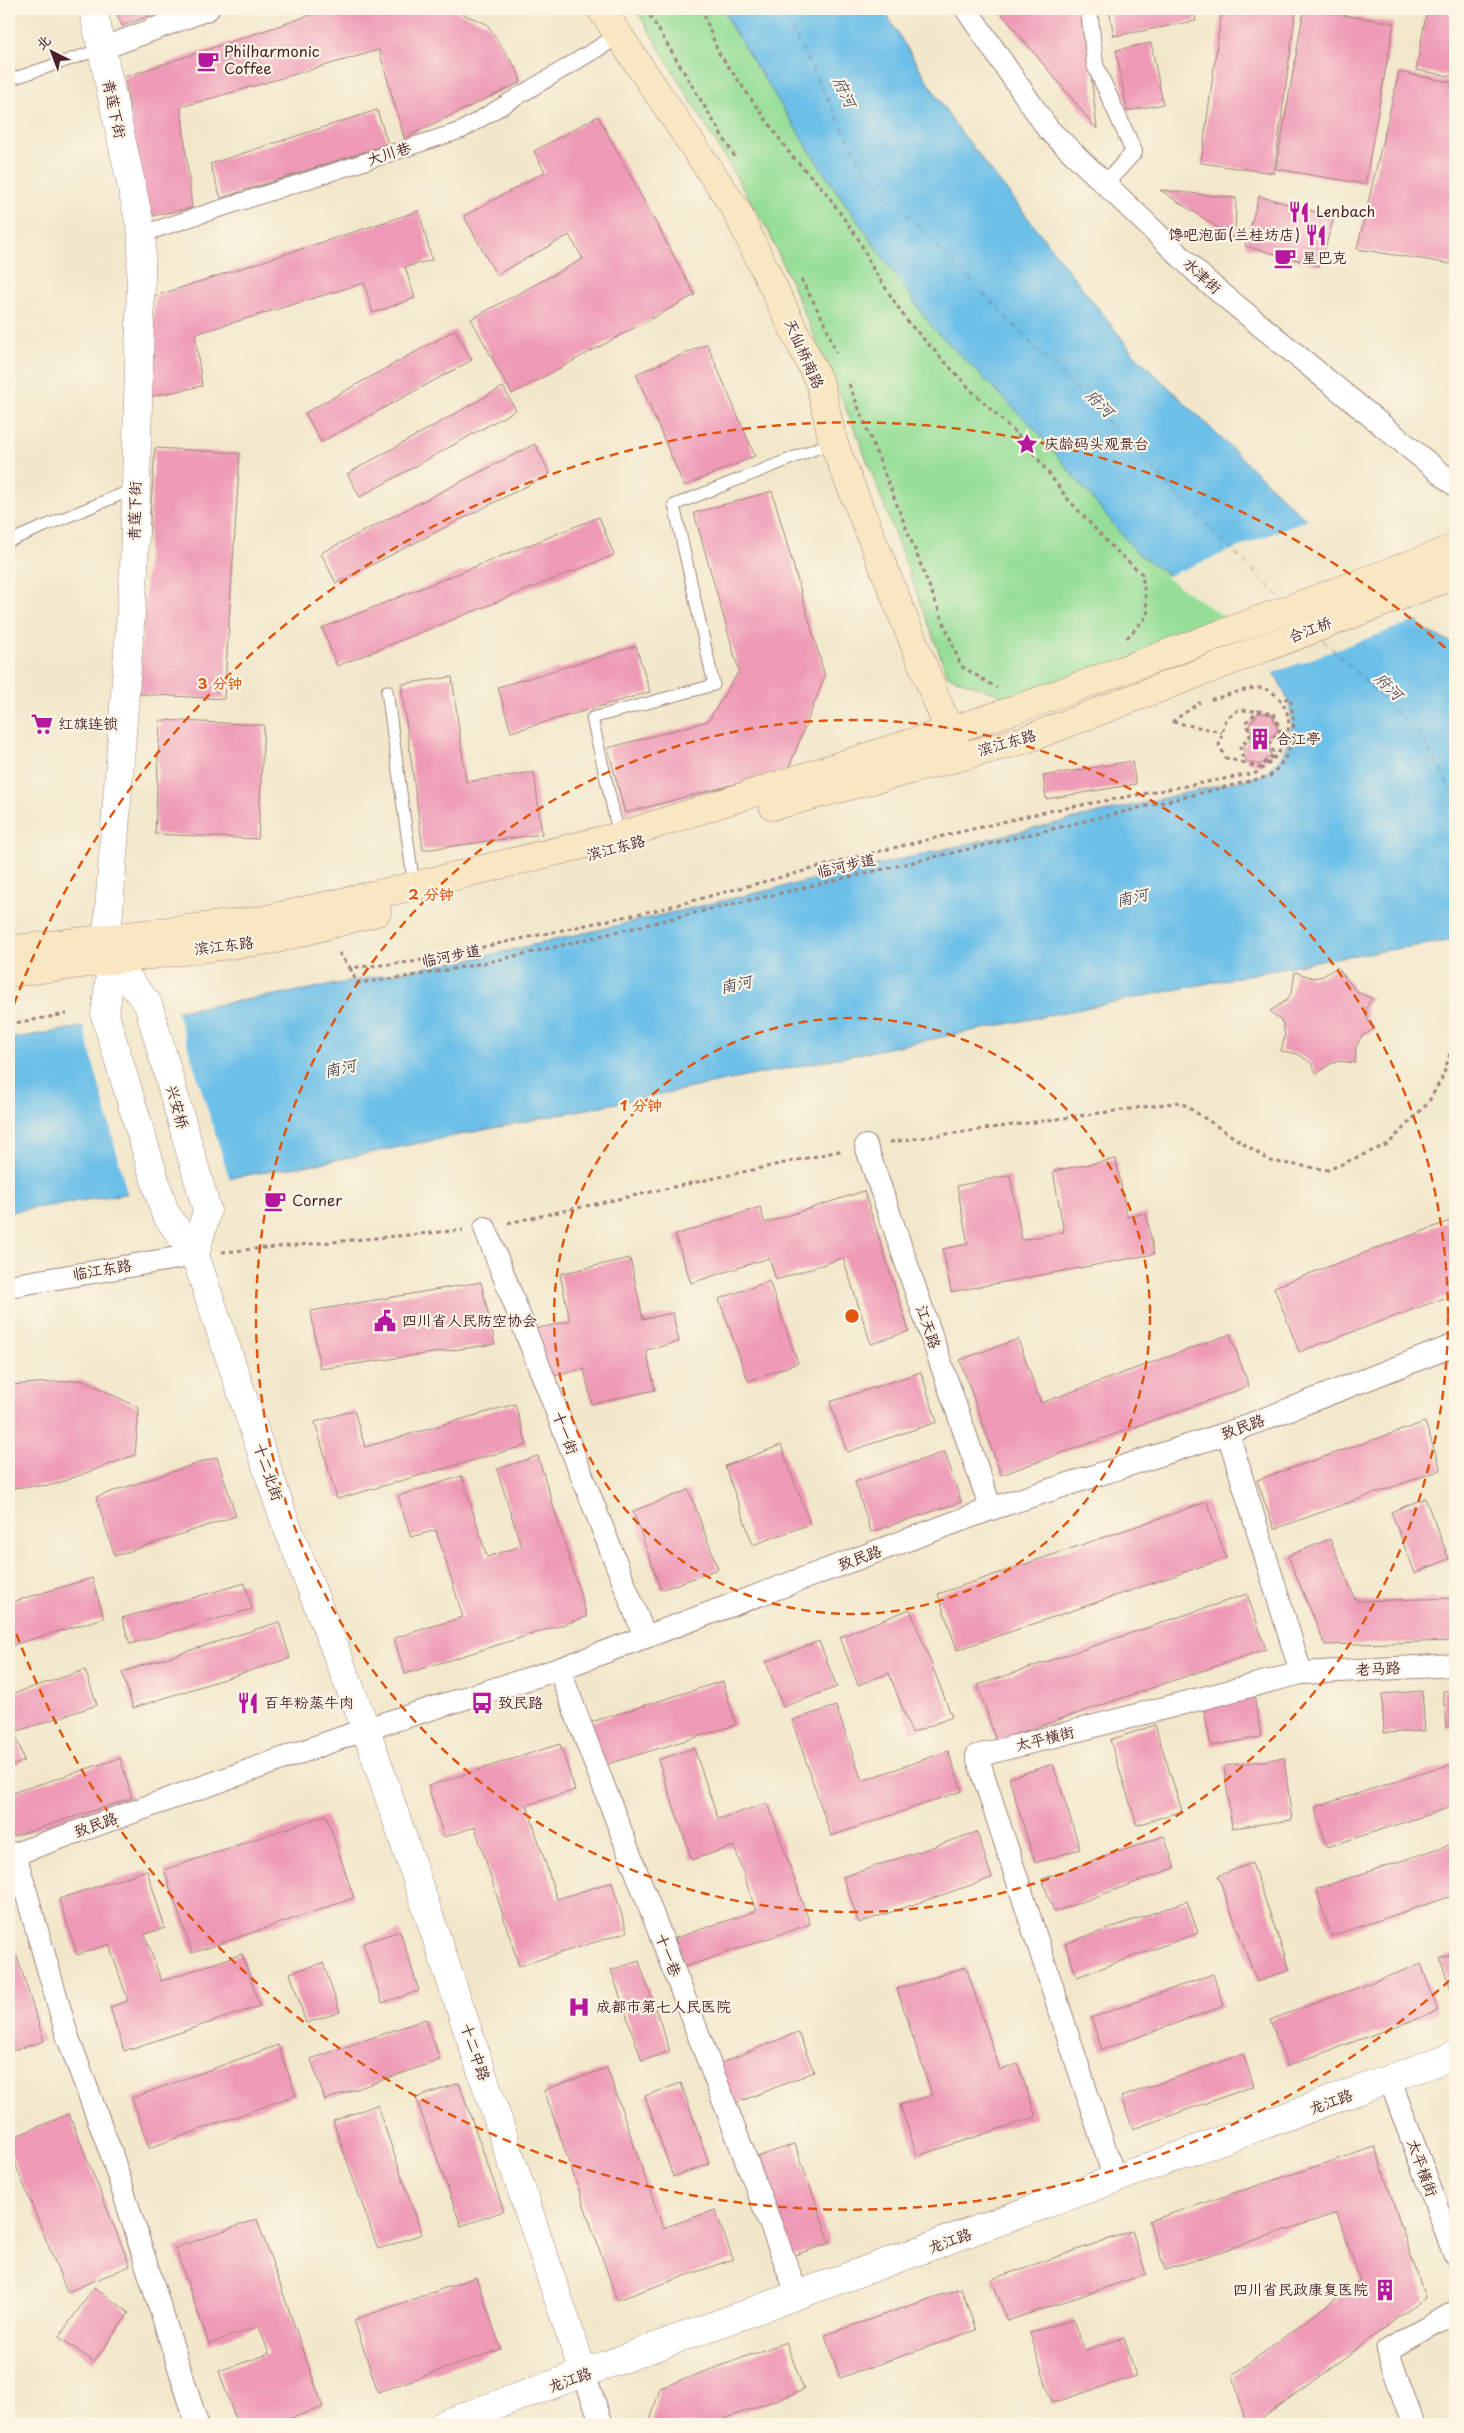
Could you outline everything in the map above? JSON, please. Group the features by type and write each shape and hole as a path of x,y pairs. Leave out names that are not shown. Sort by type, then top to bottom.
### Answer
{"main road":[{"name":"天仙桥南路","path":"601,9 735,208 820,384 833,442 955,744"},
{"name":"合江桥","path":"1189,647 1455,548"},
{"name":"合江桥","path":"1210,668 1455,575"},
{"name":"滨江东路","path":"9,950 110,948 276,940 955,744 1189,647"},
{"name":"滨江东路","path":"9,973 110,948 263,920 414,886 619,836 955,744 1024,740 1210,668"}],"street":[{"name":"青莲下街","path":"93,9 142,234 134,571 105,1015"},
{"path":"101,49 208,9"},
{"name":"水津街","path":"966,9 1048,129 1205,280 1455,485"},
{"path":"1089,9 1095,65 1134,152 1105,184"},
{"name":"大川巷","path":"142,234 462,130 620,35"},
{"name":"兴安桥","path":"110,948 148,1004 207,1210 195,1255"},
{"name":"十二北街","path":"105,1015 165,1213 195,1255 283,1516 366,1729"},
{"name":"江天路","path":"866,1146 991,1509"},
{"name":"十一街","path":"485,1228 644,1637"},
{"name":"临江东路","path":"9,1286 195,1255"},
{"name":"致民路","path":"12,1855 366,1729 559,1669 991,1509 1228,1433 1455,1345"},
{"path":"1228,1433 1301,1673"},
{"name":"老马路","path":"1301,1673 1455,1664"},
{"name":"十一巷","path":"559,1669 798,2296"},
{"name":"太平横街","path":"1115,2180 977,1756 1301,1673"},
{"name":"十二中路","path":"366,1729 584,2375"},
{"path":"12,1855 68,2038 111,2153 197,2424"},
{"name":"龙江路","path":"444,2424 584,2375 1455,2055"},
{"name":"太平横街","path":"1390,2080 1455,2256"},
{"path":"1413,2424 1387,2350 1455,2312"},
{"path":"584,2375 602,2424"}],"lane":[{"path":"9,80 101,49"},
{"path":"619,836 592,718 714,685 674,505 833,442"},
{"path":"9,541 136,488"},
{"path":"388,691 414,886"}],"path":[{"path":"667,9 672,12 703,12 718,52 791,155 824,190 859,240 872,267 907,321 972,392 1026,444 1066,498 1112,547 1142,574 1148,615 1122,642"},
{"path":"339,952 350,968 412,962 642,913 872,853 1044,812 1256,773 1278,756 1287,737 1289,722 1281,700 1275,693 1261,688 1202,701 1172,722 1222,732"},
{"name":"临河步道","path":"350,968 357,983 394,979 508,957 1027,836 1270,776 1280,766 1294,738 1295,720 1290,698 1281,700"},
{"path":"1238,710 1274,714 1280,730 1270,742 1274,755 1260,768 1226,758 1219,745 1222,732 1226,719 1238,710"},
{"path":"1244,763 1240,747 1250,736 1246,722 1258,711"},
{"path":"9,1024 67,1014"}],"green space":[{"path":"636,9 723,9 733,29 822,170 932,327 1231,619 1021,703 948,676 859,439 769,232"}],"water":[{"path":"723,9 883,9 951,119 1133,353 1284,499 1428,632 1455,644 1455,940 1322,960 311,1165 9,1212 9,1039 293,992 477,958 1263,775 1282,756 1291,734 1292,719 1288,701 1278,679 1231,619 1137,553 1037,431 932,327 822,170 733,29"}],"pier":[{"path":"1308,519 1418,620 1270,674 1229,620 1165,577"},
{"path":"176,1009 230,1180 128,1196 83,1024"}],"building":[{"path":"115,9 168,9 122,26"},
{"path":"329,9 450,9 487,24 517,70 521,82 404,138 379,50 181,107 192,208 145,217 125,77"},
{"path":"999,9 1084,9 1097,129 1001,13"},
{"path":"1109,9 1193,9 1196,21 1114,36"},
{"path":"1222,9 1296,9 1274,173 1201,163"},
{"path":"1304,9 1394,23 1365,184 1276,169"},
{"path":"1427,9 1455,9 1455,77 1416,70"},
{"path":"1151,43 1163,104 1127,111 1116,50"},
{"path":"1399,72 1455,83 1455,241 1452,264 1357,249"},
{"path":"377,110 388,144 221,198 210,164"},
{"path":"598,116 695,295 512,394 471,319 583,259 569,235 496,275 464,216 545,172 534,151"},
{"path":"1160,190 1236,198 1235,239"},
{"path":"1259,196 1334,217 1320,266 1245,246"},
{"path":"419,211 432,260 405,267 415,298 373,313 364,283 195,334 202,386 148,397 155,296"},
{"path":"455,330 472,360 321,442 305,413"},
{"path":"707,344 755,456 684,486 636,374"},
{"path":"503,387 516,410 360,497 347,474"},
{"path":"535,444 550,474 336,583 321,553"},
{"path":"155,448 240,453 224,699 138,694"},
{"path":"772,491 825,676 788,770 625,813 608,748 708,721 739,671 694,513"},
{"path":"599,517 614,555 337,666 322,628"},
{"path":"636,646 650,692 511,732 498,687"},
{"path":"452,677 466,782 534,772 542,834 423,850 401,684"},
{"name":"合江亭","path":"1259,713 1272,715 1278,730 1267,740 1271,755 1260,765 1246,761 1243,747 1253,737 1249,724"},
{"path":"160,720 264,725 258,839 155,834"},
{"path":"1132,761 1136,784 1046,799 1043,776"},
{"path":"1337,967 1357,992 1372,998 1366,1008 1367,1019 1375,1029 1362,1036 1356,1047 1355,1063 1339,1061 1330,1064 1317,1074 1311,1063 1298,1054 1281,1051 1285,1036 1282,1022 1270,1011 1287,1000 1292,991 1295,972 1313,978 1323,976"},
{"path":"1116,1159 1127,1217 1146,1213 1154,1254 951,1292 943,1249 968,1244 957,1186 1010,1175 1022,1240 1064,1232 1053,1171"},
{"path":"864,1191 909,1331 871,1344 843,1258 776,1280 769,1258 691,1283 675,1235 760,1207 765,1223"},
{"path":"1455,1219 1455,1294 1299,1352 1274,1287"},
{"path":"630,1258 643,1319 673,1313 679,1342 646,1350 655,1390 592,1404 584,1369 545,1378 535,1329 570,1321 560,1274"},
{"path":"769,1281 798,1363 748,1381 719,1299"},
{"path":"481,1282 495,1344 320,1369 311,1311"},
{"path":"1230,1334 1249,1386 1001,1475 960,1360 1018,1339 1041,1403"},
{"path":"921,1372 937,1422 847,1452 830,1402"},
{"path":"83,1380 139,1408 135,1455 53,1485 9,1488 9,1385"},
{"path":"515,1404 527,1445 337,1499 315,1422 354,1410 365,1447"},
{"path":"1425,1422 1441,1470 1274,1529 1257,1480"},
{"path":"781,1445 810,1524 753,1545 725,1466"},
{"path":"945,1452 961,1502 871,1532 855,1482"},
{"path":"538,1456 587,1617 405,1674 394,1638 463,1617 436,1530 411,1537 398,1496 462,1476 487,1557 521,1546 497,1469"},
{"path":"217,1457 236,1516 115,1556 96,1497"},
{"path":"689,1490 718,1569 661,1590 633,1511"},
{"path":"1425,1498 1449,1559 1415,1573 1391,1512"},
{"path":"1207,1502 1226,1558 957,1650 938,1594"},
{"path":"1330,1539 1356,1601 1455,1598 1455,1641 1325,1645 1288,1556"},
{"path":"92,1578 104,1618 9,1646 9,1603"},
{"path":"245,1583 252,1609 130,1644 122,1618"},
{"path":"1247,1594 1266,1649 996,1741 978,1685"},
{"path":"910,1609 952,1717 912,1733 889,1673 858,1685 840,1637"},
{"path":"279,1622 290,1658 133,1708 122,1672"},
{"path":"819,1641 837,1687 783,1707 766,1662"},
{"path":"85,1670 97,1705 15,1732 24,1761 9,1767 9,1695"},
{"path":"723,1681 736,1725 601,1766 588,1723"},
{"path":"1455,1690 1455,1727 1446,1727 1443,1691"},
{"path":"1422,1691 1425,1731 1384,1733 1382,1694"},
{"path":"1254,1695 1261,1737 1211,1746 1203,1705"},
{"path":"836,1706 862,1781 948,1751 962,1791 831,1836 792,1720"},
{"path":"1155,1725 1182,1811 1137,1825 1110,1740"},
{"path":"560,1744 575,1790 527,1805 557,1899 612,1882 627,1932 519,1966 475,1827 444,1837 428,1786"},
{"path":"694,1748 718,1819 768,1803 810,1924 685,1967 675,1938 756,1911 734,1846 692,1860 658,1760"},
{"path":"120,1758 132,1798 9,1838 9,1794"},
{"path":"1284,1758 1292,1820 1232,1828 1224,1766"},
{"path":"1455,1763 1455,1806 1327,1847 1315,1807"},
{"path":"1053,1764 1080,1849 1035,1863 1009,1778"},
{"path":"326,1815 354,1898 192,1953 164,1870"},
{"path":"977,1832 992,1878 859,1923 843,1877"},
{"path":"1164,1836 1175,1868 1054,1912 1042,1879"},
{"path":"1455,1843 1455,1895 1331,1936 1316,1889"},
{"path":"1252,1863 1290,1970 1257,1982 1218,1876"},
{"path":"147,1870 165,1928 145,1934 161,1981 242,1954 260,2006 124,2051 110,2007 128,2001 109,1944 77,1955 59,1899"},
{"path":"1187,1901 1198,1933 1077,1977 1065,1944"},
{"path":"400,1931 419,1991 382,2003 363,1943"},
{"path":"1455,1953 1455,2000 1440,1959"},
{"path":"17,1956 44,2041 9,2052 9,1959"},
{"path":"639,1961 670,2051 642,2061 611,1970"},
{"path":"323,1963 340,2012 306,2023 290,1973"},
{"path":"1421,1964 1438,2011 1287,2066 1270,2020"},
{"path":"966,1967 1000,2070 1018,2064 1036,2117 917,2156 900,2105 932,2095 897,1989"},
{"path":"1213,1974 1224,2006 1102,2050 1091,2018"},
{"path":"426,2019 440,2060 325,2100 311,2059"},
{"path":"798,2032 814,2072 734,2104 718,2064"},
{"path":"278,2045 296,2095 149,2148 132,2098"},
{"path":"1243,2054 1254,2086 1133,2129 1121,2097"},
{"path":"607,2068 663,2228 715,2210 733,2259 617,2300 544,2090"},
{"path":"459,2083 504,2211 461,2226 416,2098"},
{"path":"681,2083 709,2164 673,2177 645,2096"},
{"path":"377,2105 422,2234 378,2249 333,2121"},
{"path":"69,2114 130,2266 67,2292 9,2148 9,2139"},
{"path":"795,2144 830,2243 792,2256 757,2157"},
{"name":"四川省民政康复医院","path":"1375,2147 1425,2298 1255,2424 1246,2424 1233,2375 1360,2281 1337,2213 1165,2270 1149,2221"},
{"path":"257,2219 323,2407 275,2424 237,2424 219,2371 269,2354 259,2326 209,2344 175,2248"},
{"path":"1132,2231 1146,2274 1007,2321 992,2279"},
{"path":"476,2277 501,2349 378,2392 354,2320"},
{"path":"94,2287 129,2313 94,2362 59,2337"},
{"path":"961,2288 976,2330 840,2378 825,2335"},
{"path":"1074,2319 1084,2350 1124,2338 1136,2376 1052,2403 1030,2333"},
{"path":"786,2342 804,2390 710,2424 653,2424 651,2418 660,2388"}],"ferry route":[{"path":"781,9 865,171 1205,523 1281,598"},
{"path":"1323,640 1421,736 1455,796"}],"place":[{"name":"Philharmonic Coffee","path":"208,61"},
{"name":"Lenbach","path":"1299,212"},
{"name":"馋吧泡面(兰桂坊店)","path":"1316,235"},
{"name":"星巴克","path":"1285,258"},
{"name":"庆龄码头观景台","path":"1027,444"},
{"name":"红旗连锁","path":"42,724"},
{"name":"合江亭","path":"1260,739"},
{"name":"Corner","path":"275,1201"},
{"name":"四川省人民防空协会","path":"385,1321"},
{"name":"百年粉蒸牛肉","path":"248,1703"},
{"name":"致民路","path":"482,1703"},
{"name":"成都市第七人民医院","path":"579,2007"},
{"name":"四川省民政康复医院","path":"1385,2290"}],"water label":[{"name":"府河","path":"845,92"},
{"name":"府河","path":"1100,403"},
{"name":"府河","path":"1389,686"},
{"name":"南河","path":"1132,897"},
{"name":"南河","path":"736,984"},
{"name":"南河","path":"340,1068"}]}
